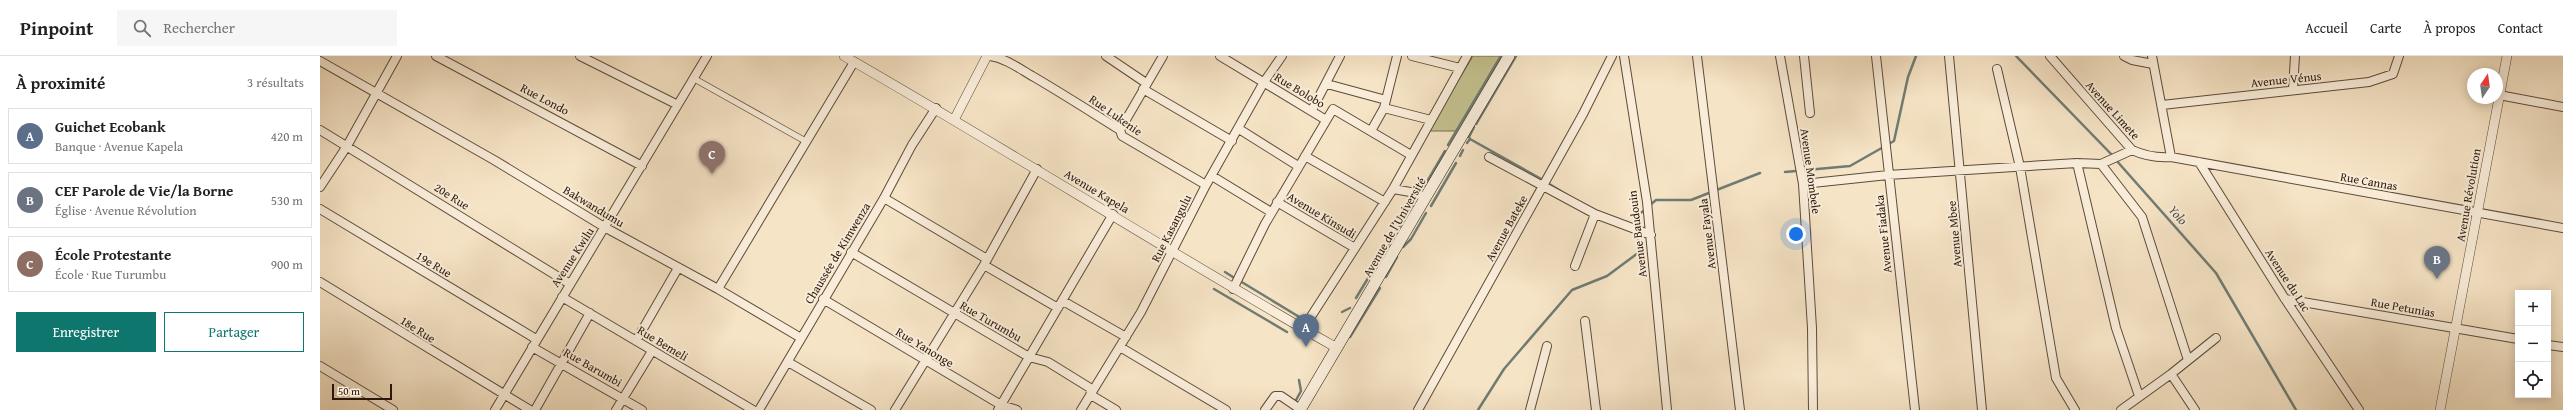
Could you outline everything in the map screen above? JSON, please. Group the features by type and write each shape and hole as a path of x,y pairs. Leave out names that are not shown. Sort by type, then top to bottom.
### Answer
{"main road":[{"name":"Avenue de l’Université","path":"1300,410 1509,56"}],"street":[{"path":"320,187 347,146 397,56"},
{"name":"Rue Londo","path":"436,56 642,166"},
{"path":"580,56 676,104"},
{"name":"Avenue Kwilu","path":"495,410 562,297 606,228 676,104 707,56"},
{"name":"Avenue Kapela","path":"844,56 936,108 1113,214 1233,289 1336,348"},
{"path":"954,120 988,56"},
{"name":"Rue Lukenie","path":"988,56 997,57 1019,68 1120,130 1122,136 1206,185"},
{"path":"1106,56 1145,86 1232,141"},
{"path":"1120,130 1163,56"},
{"name":"Rue Bolobo","path":"1220,56 1312,110 1326,120"},
{"name":"Rue Kasangulu","path":"1081,410 1126,337 1206,185 1239,129 1264,82 1282,56"},
{"path":"1312,110 1340,56"},
{"path":"1371,131 1385,104 1397,56"},
{"path":"1412,56 1460,68"},
{"path":"1303,329 1393,189 1410,155 1468,56"},
{"name":"Avenue Bateke","path":"1418,410 1543,185 1612,56"},
{"name":"Avenue Baudouin","path":"1624,56 1651,234 1667,410"},
{"name":"Avenue Fayala","path":"1697,56 1740,410"},
{"name":"Avenue Mombele","path":"1780,56 1803,184 1812,328 1813,410"},
{"path":"1804,56 1810,113"},
{"name":"Avenue Fiadaka","path":"1876,56 1915,410"},
{"name":"Avenue Mbee","path":"1949,56 1982,410"},
{"name":"Avenue Limete","path":"2050,56 2132,150 2156,158 2171,157"},
{"path":"2124,56 2132,60 2152,60 2171,157"},
{"path":"2293,90 2295,56"},
{"name":"Avenue Vénus","path":"2162,105 2369,82 2393,74 2399,56"},
{"name":"Avenue Révolution","path":"2503,76 2507,56"},
{"name":"Bakwandumu","path":"320,61 494,160 606,228 801,338"},
{"path":"718,290 766,207 854,62"},
{"path":"1997,69 2020,167 2056,378 2075,410"},
{"path":"693,78 806,142"},
{"path":"1326,84 1431,120"},
{"path":"2503,96 2563,107"},
{"name":"Avenue Révolution","path":"2440,410 2497,104"},
{"name":"Chaussée de Kimwenza","path":"758,410 788,362 823,299 884,198 912,145 936,108"},
{"path":"1233,289 1250,250 1271,212 1333,109 1410,155"},
{"path":"1239,129 1298,166"},
{"name":"20e Rue","path":"320,130 570,284"},
{"path":"1803,184 1888,175 1960,170 2077,163 2102,164 2132,150"},
{"path":"1305,156 1385,202"},
{"path":"1488,157 1595,214 1651,234"},
{"name":"Rue Cannas","path":"2171,157 2563,228"},
{"name":"Avenue du Lac","path":"2199,162 2285,299 2359,410"},
{"path":"2077,163 2116,328 2139,396"},
{"path":"2102,164 2142,218 2188,360"},
{"path":"896,410 924,360 985,262 1037,169"},
{"name":"Avenue Kinsudi","path":"1212,176 1271,212"},
{"path":"1393,189 1416,192 1426,198"},
{"path":"884,198 1058,308"},
{"name":"Avenue Kinsudi","path":"1277,202 1355,248"},
{"name":"19e Rue","path":"320,209 534,343"},
{"path":"999,407 1058,308 1064,301 1113,214"},
{"path":"1575,266 1595,214"},
{"name":"Rue Turumbu","path":"851,252 1029,357 1048,362 1090,388 1091,395 1116,410"},
{"path":"636,341 678,268"},
{"name":"18e Rue","path":"320,282 530,410"},
{"name":"Rue Bemeli","path":"562,297 753,410"},
{"name":"Rue Yanonge","path":"823,299 999,407 1017,410"},
{"name":"Rue Petunias","path":"2285,299 2515,338"},
{"path":"1064,301 1126,337"},
{"path":"535,410 590,313"},
{"path":"1584,321 1596,410"},
{"path":"2121,410 2172,374 2216,338"},
{"name":"Rue Barumbi","path":"534,343 561,362 642,410"},
{"path":"2551,345 2563,347"},
{"path":"1530,410 1547,346"},
{"path":"1120,347 1226,410"},
{"path":"616,410 652,350"},
{"path":"788,362 871,410"},
{"path":"320,366 393,410"},
{"path":"2172,374 2195,410"},
{"path":"1266,410 1275,396 1282,396 1300,410"}],"shaded area":[{"path":"1473,56 1500,56 1456,131 1428,131"}],"waterway":[{"path":"1448,145 1501,56"},
{"path":"1476,124 1516,56"},
{"path":"1785,172 1850,166 1894,141 1908,77 1916,56"},
{"name":"Yolo","path":"2016,56 2113,156"},
{"path":"1470,139 1469,137 1474,127"},
{"path":"1467,143 1470,139 1543,180"},
{"path":"1460,156 1463,150"},
{"path":"1421,192 1445,151"},
{"name":"Yolo","path":"2116,160 2216,273 2296,410"},
{"path":"1431,206 1456,163"},
{"path":"1649,206 1656,200 1691,200 1760,173"},
{"path":"1546,182 1569,196"},
{"path":"1356,298 1418,196"},
{"path":"1478,410 1504,369 1572,290 1607,276 1638,253 1638,215 1646,209"},
{"path":"1403,247 1411,239 1426,213"},
{"path":"1386,277 1397,257"},
{"path":"1225,272 1236,279"},
{"path":"1240,281 1301,318"},
{"path":"1350,337 1380,288"},
{"path":"1214,289 1287,332"},
{"path":"1342,312 1350,308"},
{"path":"1295,402 1301,391 1299,380"}],"place":[{"name":"École Protestante","path":"712,174"},
{"name":"CEF Parole de Vie/la Borne","path":"2437,279"},
{"name":"Guichet Ecobank","path":"1306,347"}]}
